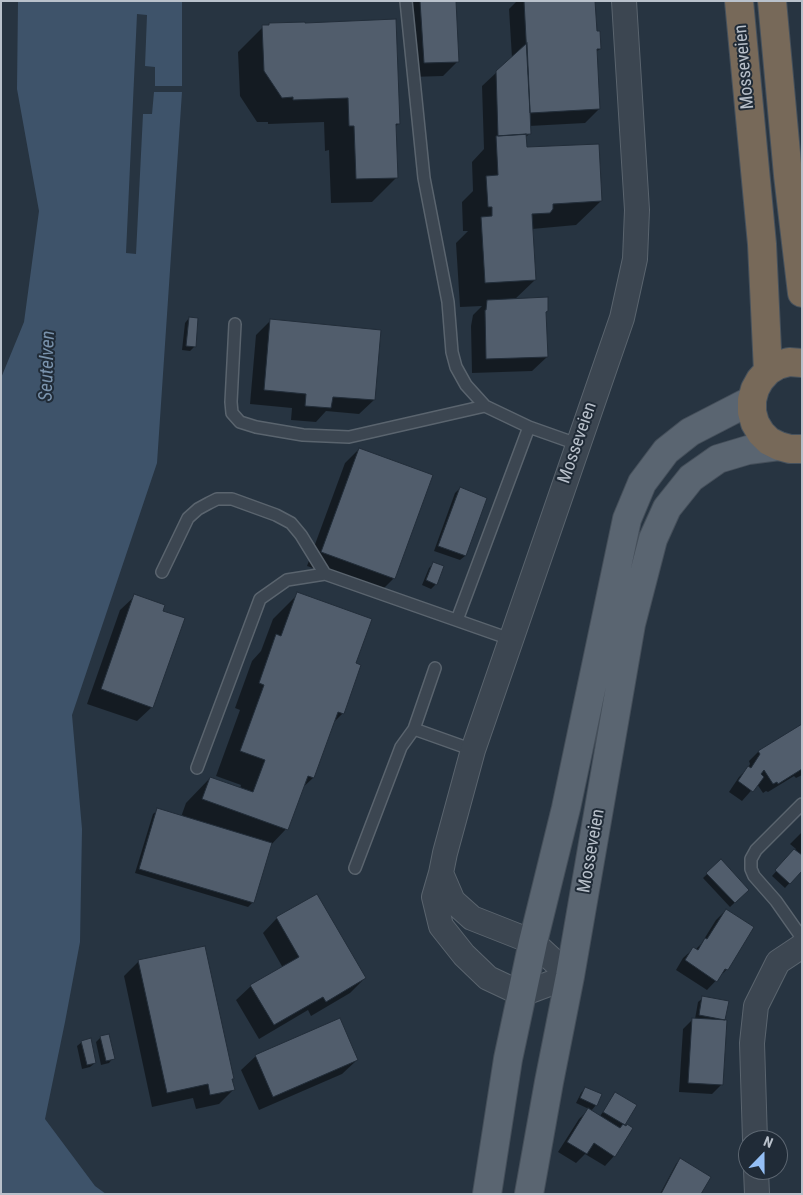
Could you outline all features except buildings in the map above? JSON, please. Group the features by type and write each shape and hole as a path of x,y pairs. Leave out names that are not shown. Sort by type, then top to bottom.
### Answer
{"highway":[{"name":"Mosseveien","path":"739,1 762,244 768,371"},
{"name":"Mosseveien","path":"772,1 786,158 802,293"},
{"path":"793,452 769,440 761,433 755,423 752,412 752,400 755,389 768,371 789,362 802,363"}],"main road":[{"name":"Mosseveien","path":"487,1194 508,1060 533,942 566,808 627,519 642,484 666,451 690,432 752,400"},
{"name":"Mosseveien","path":"529,1194 570,976 631,624 653,538 667,508 691,478 718,459 748,450 793,452"}],"street":[{"name":"Mosseveien","path":"522,994 488,978 464,955 441,926 434,897 473,750 622,318 635,259 637,210 624,1"},
{"path":"441,873 454,901 472,918 533,942 570,976 522,994"},
{"path":"755,1130 752,1043 756,1006 778,962 802,946"},
{"path":"756,1180 757,1194"}],"lane":[{"path":"406,1 424,178 448,302 452,352 456,367 466,385 484,406 577,444"},
{"path":"235,324 231,402 232,413 240,422 256,427 303,434 349,438 484,406"},
{"path":"457,620 529,426"},
{"path":"162,572 188,518 209,502 217,499 232,498 276,515 290,523 301,535 325,574"},
{"path":"197,768 260,599 288,580 325,574 510,639"},
{"path":"355,868 401,747 414,728 435,668"},
{"path":"414,728 473,750"},
{"path":"802,804 756,850 751,859 751,869 754,876 776,901 802,938"}],"water":[{"name":"Seutelven","path":"18,1 182,1 182,92 157,463 72,715 82,829 80,942 45,1119 95,1186 106,1194 1,1194 1,378 24,322 39,211 17,89"}],"pier":[{"path":"137,14 147,15 145,66 155,67 155,86 182,86 182,92 154,92 152,114 143,114 136,254 126,253"}]}
